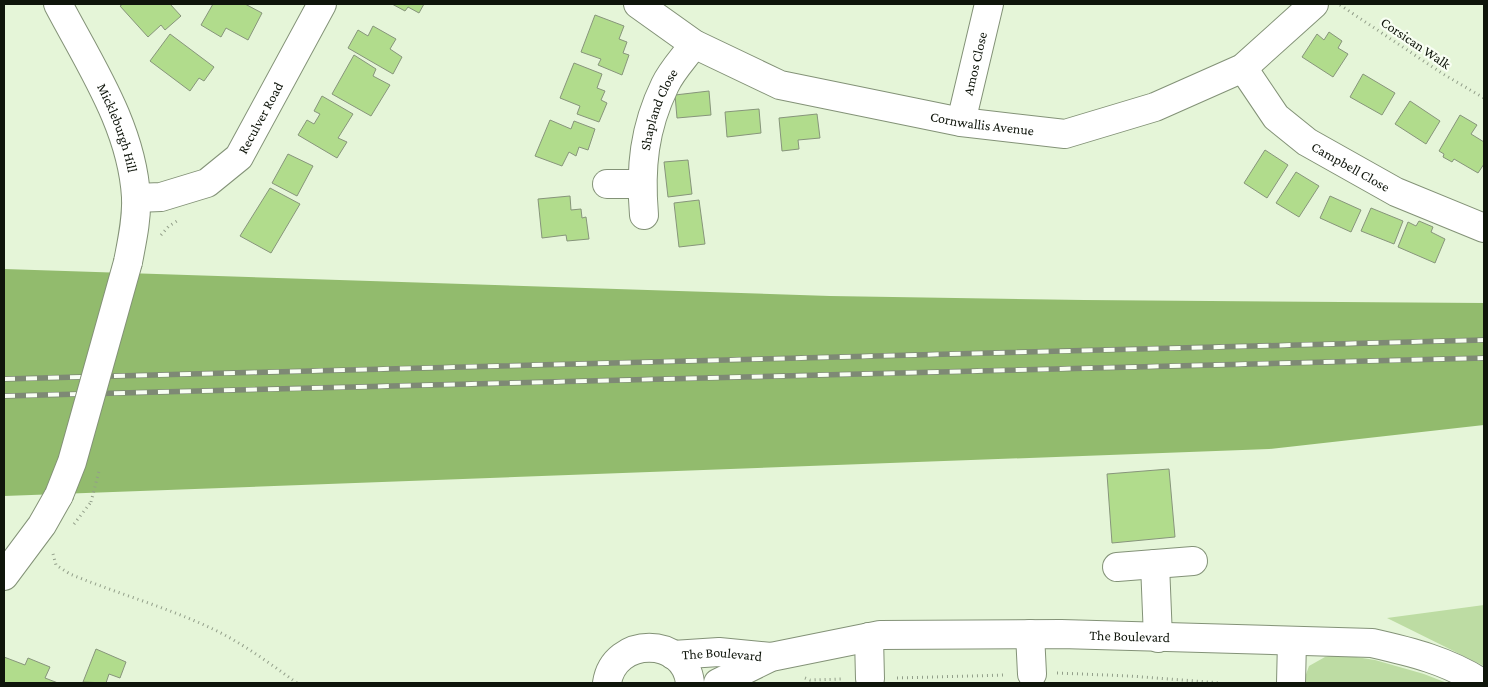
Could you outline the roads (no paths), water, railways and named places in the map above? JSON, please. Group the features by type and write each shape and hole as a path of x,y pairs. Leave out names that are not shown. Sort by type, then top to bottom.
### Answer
{"street":[{"name":"Mickleburgh Hill","path":"4,576 42,525 59,495 72,462 128,262 135,227 136,198 131,157 113,107 58,4"},
{"name":"Reculver Road","path":"136,198 161,197 207,183 239,157 322,4"},
{"name":"Cornwallis Avenue","path":"638,4 694,44 780,85 961,122 1064,134 1155,107 1243,68 1314,4"},
{"name":"Amos Close","path":"961,122 989,4"},
{"name":"Shapland Close","path":"644,215 642,184 644,149 654,114 666,83 694,44"},
{"name":"Campbell Close","path":"1243,68 1276,117 1307,142 1396,192 1484,228"},
{"path":"607,184 642,184"},
{"path":"1117,567 1193,561"},
{"path":"1155,564 1158,638"},
{"path":"1030,634 1032,674"},
{"name":"The Boulevard","path":"718,683 780,656 880,635 1030,634 1372,643 1421,654 1466,672 1482,683"},
{"path":"869,637 870,679"},
{"path":"1290,683 1292,641"},
{"path":"602,680 617,660 629,652 644,647 659,648 673,655 684,666 690,683"},
{"name":"The Boulevard","path":"673,655 719,652 780,656"}],"railway":[{"path":"4,379 1484,340"},
{"path":"4,396 1484,358"}]}
